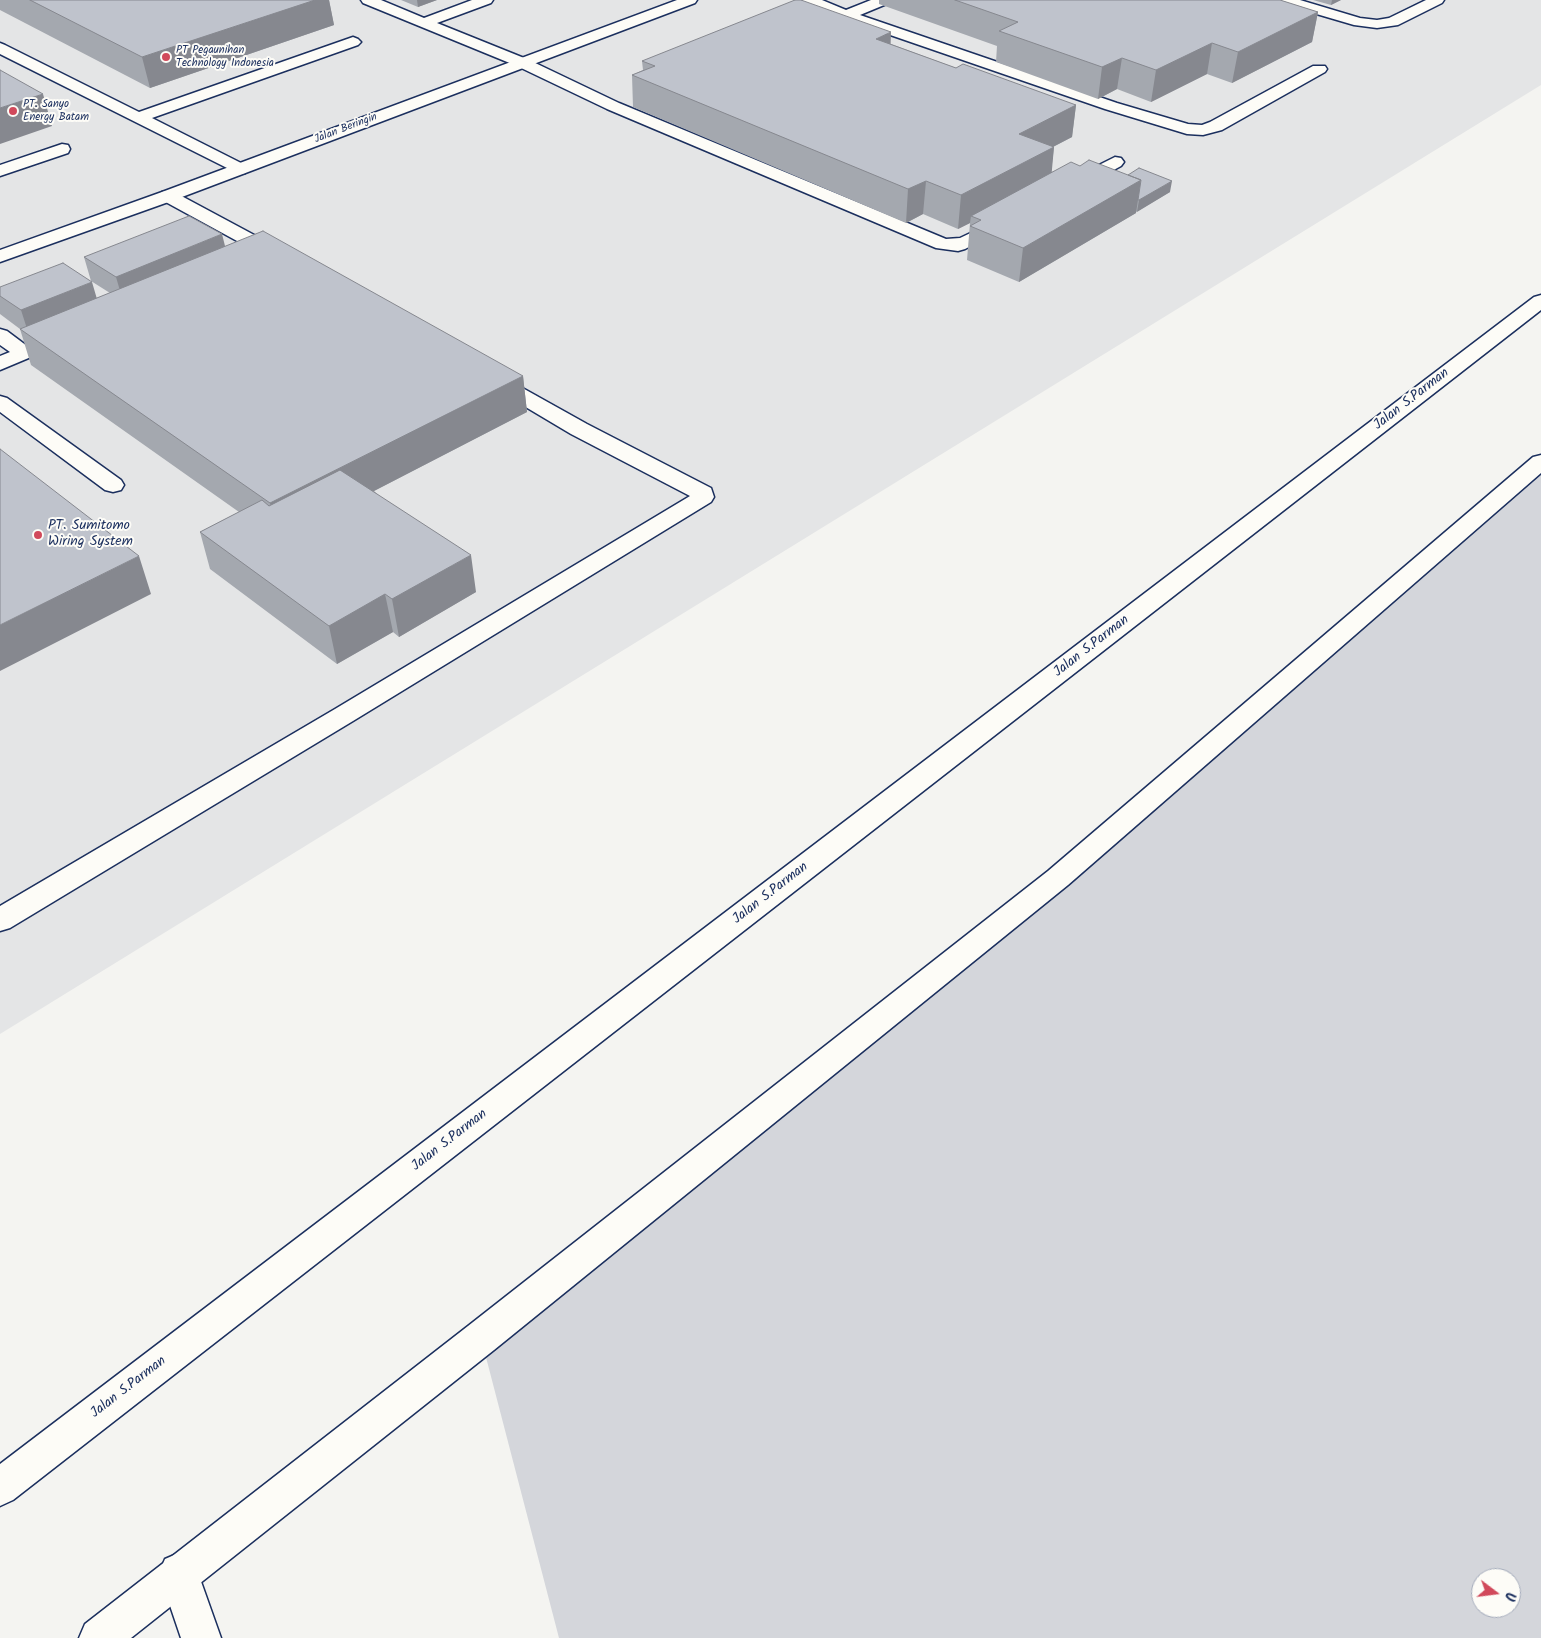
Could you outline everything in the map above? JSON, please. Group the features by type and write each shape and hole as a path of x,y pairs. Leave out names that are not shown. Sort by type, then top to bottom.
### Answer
{"main road":[{"path":"368,0 523,63 612,106 943,244 958,245 967,242 1020,214"},
{"path":"423,23 486,0"},
{"name":"Jalan Beringin","path":"0,256 168,196 690,0"},
{"path":"809,0 846,15 1111,106 1187,130 1203,130 1216,126 1319,69"},
{"path":"846,15 884,0"},
{"path":"1284,0 1359,22 1377,24 1393,22 1437,0"},
{"path":"137,118 353,42"},
{"path":"0,48 239,169"},
{"path":"612,106 630,98"},
{"path":"0,171 62,149"},
{"path":"1063,190 1115,162"},
{"path":"168,196 262,256 297,267"},
{"name":"Jalan S.Parman","path":"0,1486 1541,301"},
{"path":"0,335 33,349 0,364"},
{"path":"0,920 344,715 703,497 703,493 698,490 579,429 476,370"},
{"path":"0,402 113,485"},
{"path":"98,1638 481,1338 1058,878 1541,462"},
{"path":"179,1573 202,1638"}],"shaded area":[{"path":"0,0 1541,0 1541,85 0,1034"},
{"path":"1541,462 1541,1638 559,1638 481,1338 1058,878"}],"building":[{"path":"30,0 315,0 142,57"},
{"path":"795,0 801,0 891,32 876,39 956,68 963,64 1076,105 1019,134 1054,147 961,195 926,181 908,189 632,75 655,66 642,61"},
{"path":"955,0 1280,0 1318,12 1238,52 1212,43 1156,70 1122,58 1102,67 999,31 1018,22"},
{"path":"0,70 43,94 0,108"},
{"path":"1089,160 1141,180 1023,248 970,226 981,220 971,216 1071,162 1080,166"},
{"path":"1139,168 1172,181 1138,200 1141,180 1128,175"},
{"path":"189,216 222,234 116,277 84,257"},
{"path":"263,231 523,376 270,503 20,329"},
{"path":"63,263 92,282 21,310 0,296 0,287"},
{"path":"0,449 139,556 0,625"},
{"path":"340,470 471,555 392,599 385,594 329,626 200,532 262,500 269,506"}],"place":[{"name":"PT Pegaunihan Technology Indonesia","path":"166,57"},
{"name":"PT. Sanyo Energy Batam","path":"13,111"},
{"name":"PT. Sumitomo Wiring System","path":"38,535"}]}
